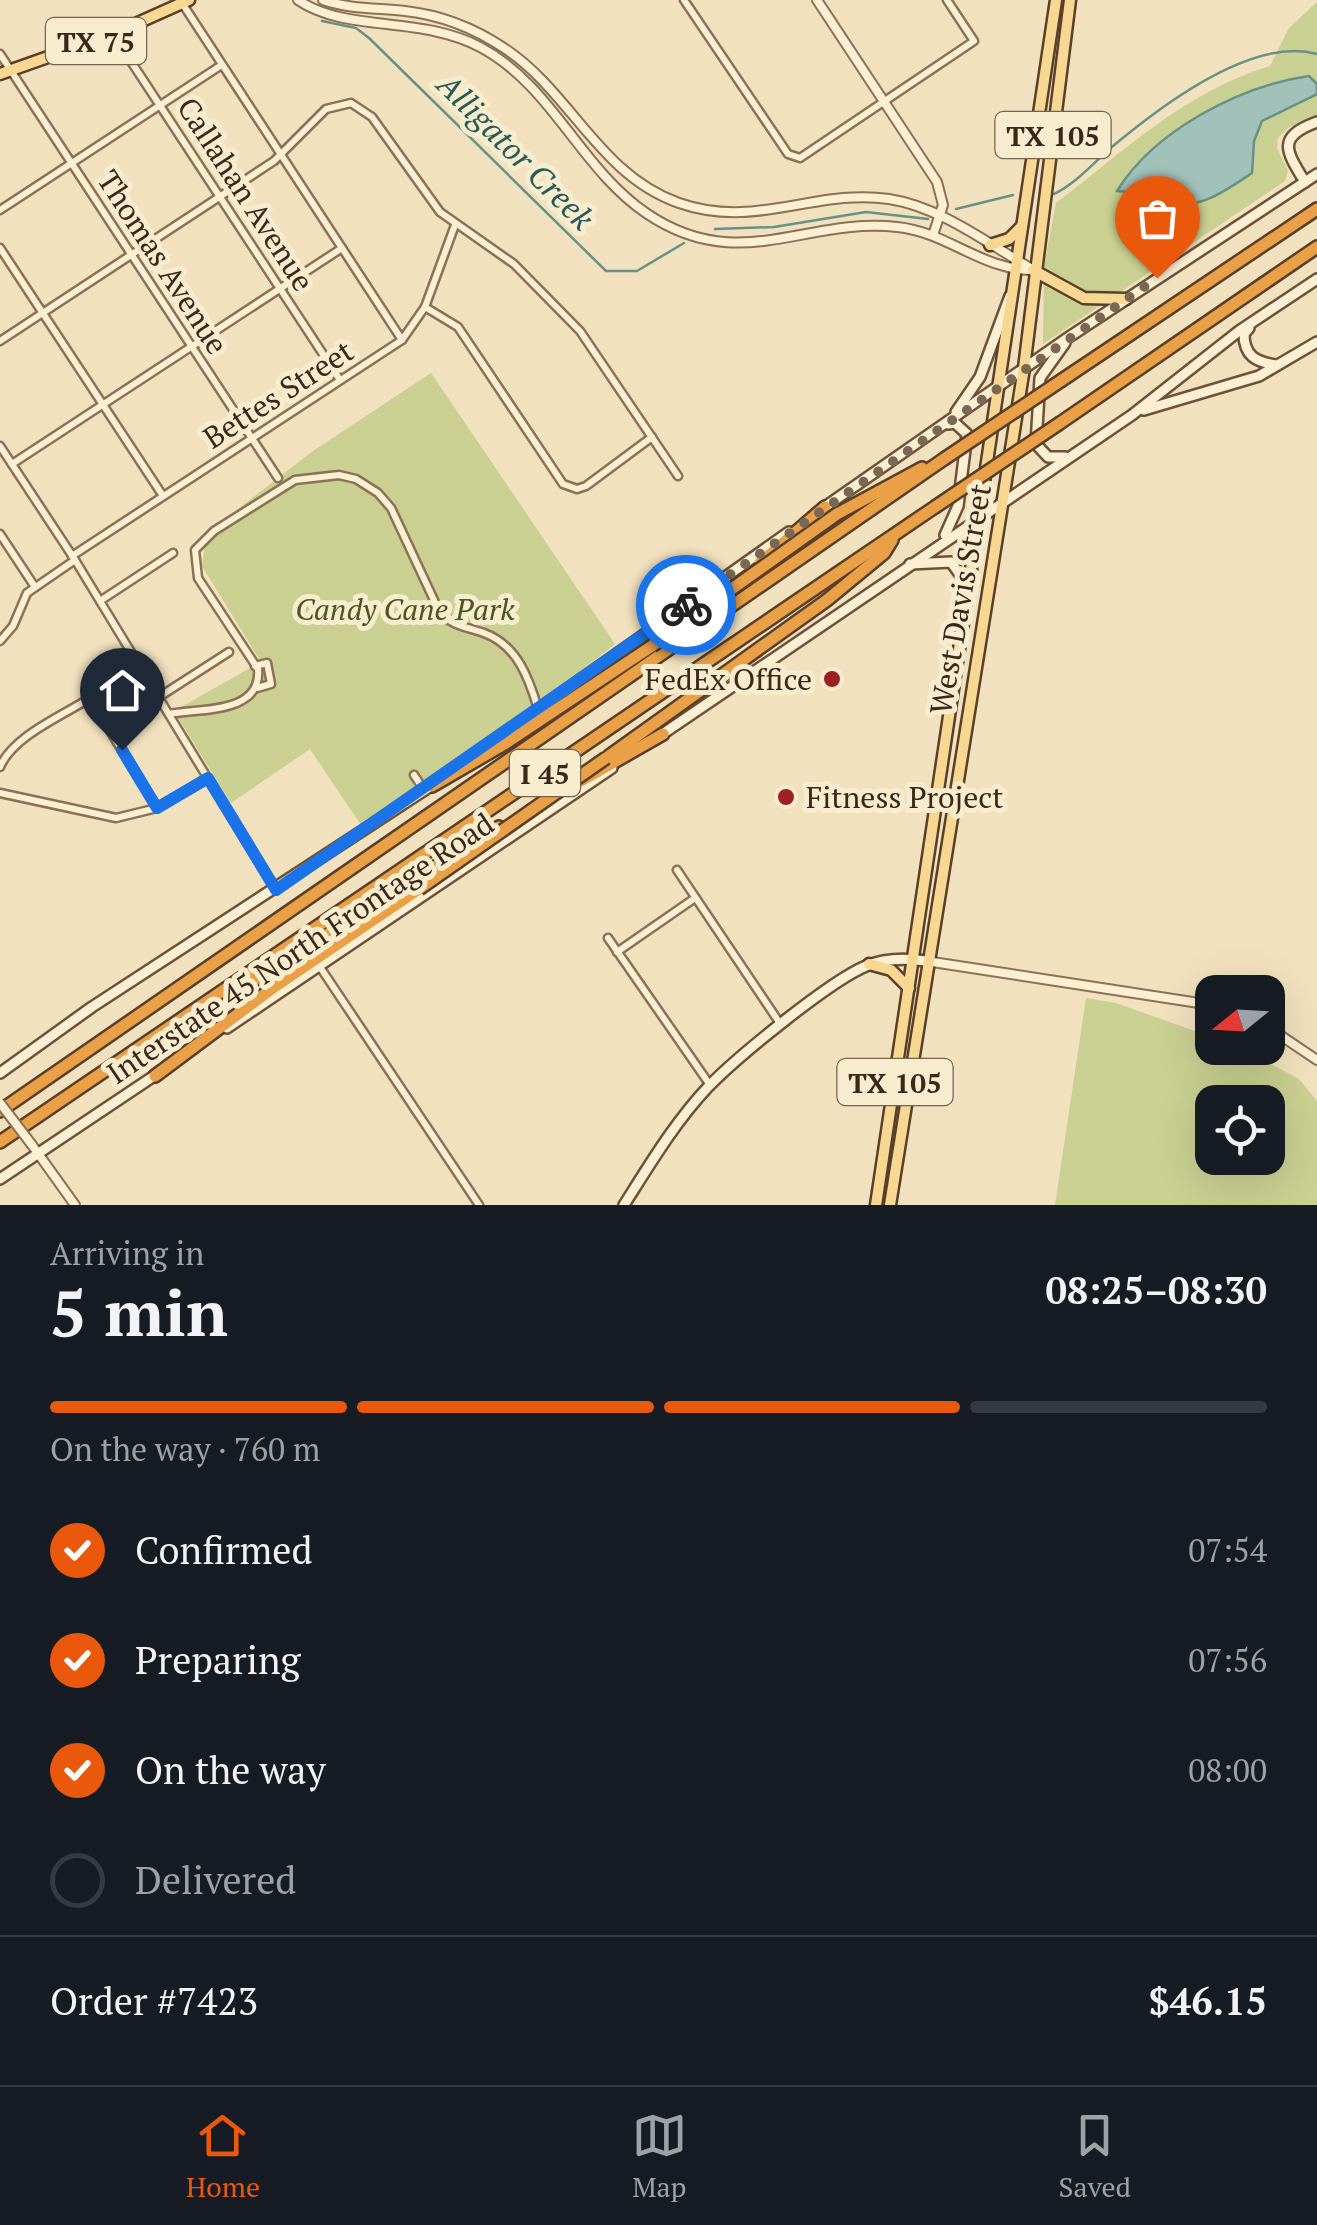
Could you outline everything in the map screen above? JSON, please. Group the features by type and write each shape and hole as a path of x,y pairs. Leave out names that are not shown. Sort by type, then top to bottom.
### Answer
{"highway":[{"name":"I 45","path":"0,1107 944,459 1317,210"},
{"name":"I 45","path":"1,1141 1317,247"},
{"path":"428,788 532,727 652,646 831,511 944,459"},
{"path":"570,718 831,511"},
{"path":"154,1076 827,600 884,552 895,534"},
{"path":"196,1012 260,980 404,884 663,734"}],"main road":[{"name":"West Davis Street","path":"890,1205 975,518 1056,0"},
{"name":"West Davis Street","path":"876,1205 908,988 920,960 1024,368 1033,270 1070,0"},
{"name":"TX 75","path":"6,72 113,34 185,2"},
{"path":"1043,102 1048,118 1056,121"},
{"path":"1304,182 1288,155 1289,142 1297,129 1317,122"},
{"name":"Interstate 45 North Frontage Road","path":"0,1074 92,1008 428,788 831,511 996,387 1317,174"},
{"path":"990,245 1009,239 1023,225"},
{"path":"1033,270 1084,298 1126,299"},
{"name":"Interstate 45 North Frontage Road","path":"0,1179 34,1149 320,968 975,518 1132,415 1253,322 1317,279"},
{"path":"946,422 980,378 1012,293"},
{"path":"1253,322 1244,334 1249,354 1258,362 1278,365"},
{"path":"1067,457 1048,457 1036,444 1040,378 1069,337"},
{"path":"1132,415 1259,376 1317,342"},
{"path":"941,542 958,506 967,434 955,422 946,422"},
{"path":"907,565 950,562 966,584"},
{"path":"624,1205 667,1139 710,1085 782,1026 869,964 920,960"},
{"path":"869,964 891,970 908,988"}],"street":[{"path":"298,0 333,16 404,23 490,45 497,43"},
{"path":"322,0 448,20 497,43 564,104 628,176 666,198 703,211 749,215 875,198 940,216 1016,265 1033,270"},
{"path":"684,0 788,154 795,158 974,41 947,0"},
{"path":"817,0 941,190 940,216 933,235"},
{"path":"185,2 220,66 402,340"},
{"path":"404,23 405,11"},
{"name":"Callahan Avenue","path":"113,34 340,380"},
{"path":"458,35 508,65 646,213 699,236 756,244 877,226 933,235 1004,270 1016,265"},
{"name":"Thomas Avenue","path":"0,54 6,72 72,162 278,478"},
{"path":"508,65 515,56"},
{"path":"0,210 220,66"},
{"path":"0,341 280,155 326,109 342,102 358,105 372,117 424,193 455,225 514,264 580,332 678,476"},
{"path":"555,112 564,104"},
{"path":"619,188 628,176"},
{"path":"699,236 703,211"},
{"name":"Bettes Street","path":"0,641 13,626 22,600 35,586 402,340 425,307 455,225"},
{"path":"0,248 164,496"},
{"path":"12,464 342,248"},
{"path":"425,307 458,327 563,484 577,489 586,486 652,437"},
{"path":"0,446 74,558 276,890"},
{"path":"257,688 255,666 198,578 195,550 214,532 296,480 338,475 366,484 391,508 440,613 449,622 488,634 510,649 525,669 538,709"},
{"path":"0,534 35,586"},
{"path":"100,601 173,554"},
{"path":"159,698 229,652"},
{"path":"169,714 240,704 257,688 271,684 267,663 255,666"},
{"path":"0,767 18,744 90,698 157,808"},
{"path":"414,775 428,788"},
{"path":"0,794 54,802 104,817 157,808 208,778"},
{"path":"677,870 782,1026"},
{"path":"618,952 696,898"},
{"path":"608,938 710,1085"},
{"path":"920,960 1195,1001"},
{"path":"320,968 479,1205"},
{"path":"1285,1038 1317,1060"},
{"path":"0,1107 75,1205"}],"green space":[{"path":"1317,2 1317,116 1289,127 1278,138 1277,148 1288,171 1285,181 1043,344 1044,266 1056,203 1183,107 1239,77 1270,66 1289,28"},
{"name":"Candy Cane Park","path":"431,373 615,644 541,702 361,825 310,749 231,803 174,711 261,662 202,566 205,546 200,538 313,451"},
{"path":"1086,998 1116,1003 1195,1031 1195,1065 1273,1065 1299,1079 1317,1101 1317,1205 1055,1205"}],"water":[{"path":"1309,76 1317,84 1317,94 1262,121 1254,141 1252,173 1232,187 1188,204 1117,191 1153,149 1201,115 1255,90"}],"waterway":[{"name":"Alligator Creek","path":"322,21 356,28 369,38 606,271 637,271 684,243"},
{"name":"Alligator Creek","path":"1054,194 1156,112 1209,78 1265,55 1292,51 1317,54"},
{"name":"Alligator Creek","path":"956,209 1013,195"},
{"name":"Alligator Creek","path":"715,229 774,227 866,212 928,219"}],"way so far":[{"path":"686,605 1157,278"}],"place":[{"name":"FedEx Office","path":"832,679"},
{"name":"Fitness Project","path":"786,797"}],"route":[{"path":"122,750 157,808 208,778 276,890 432,786 686,605"}]}
